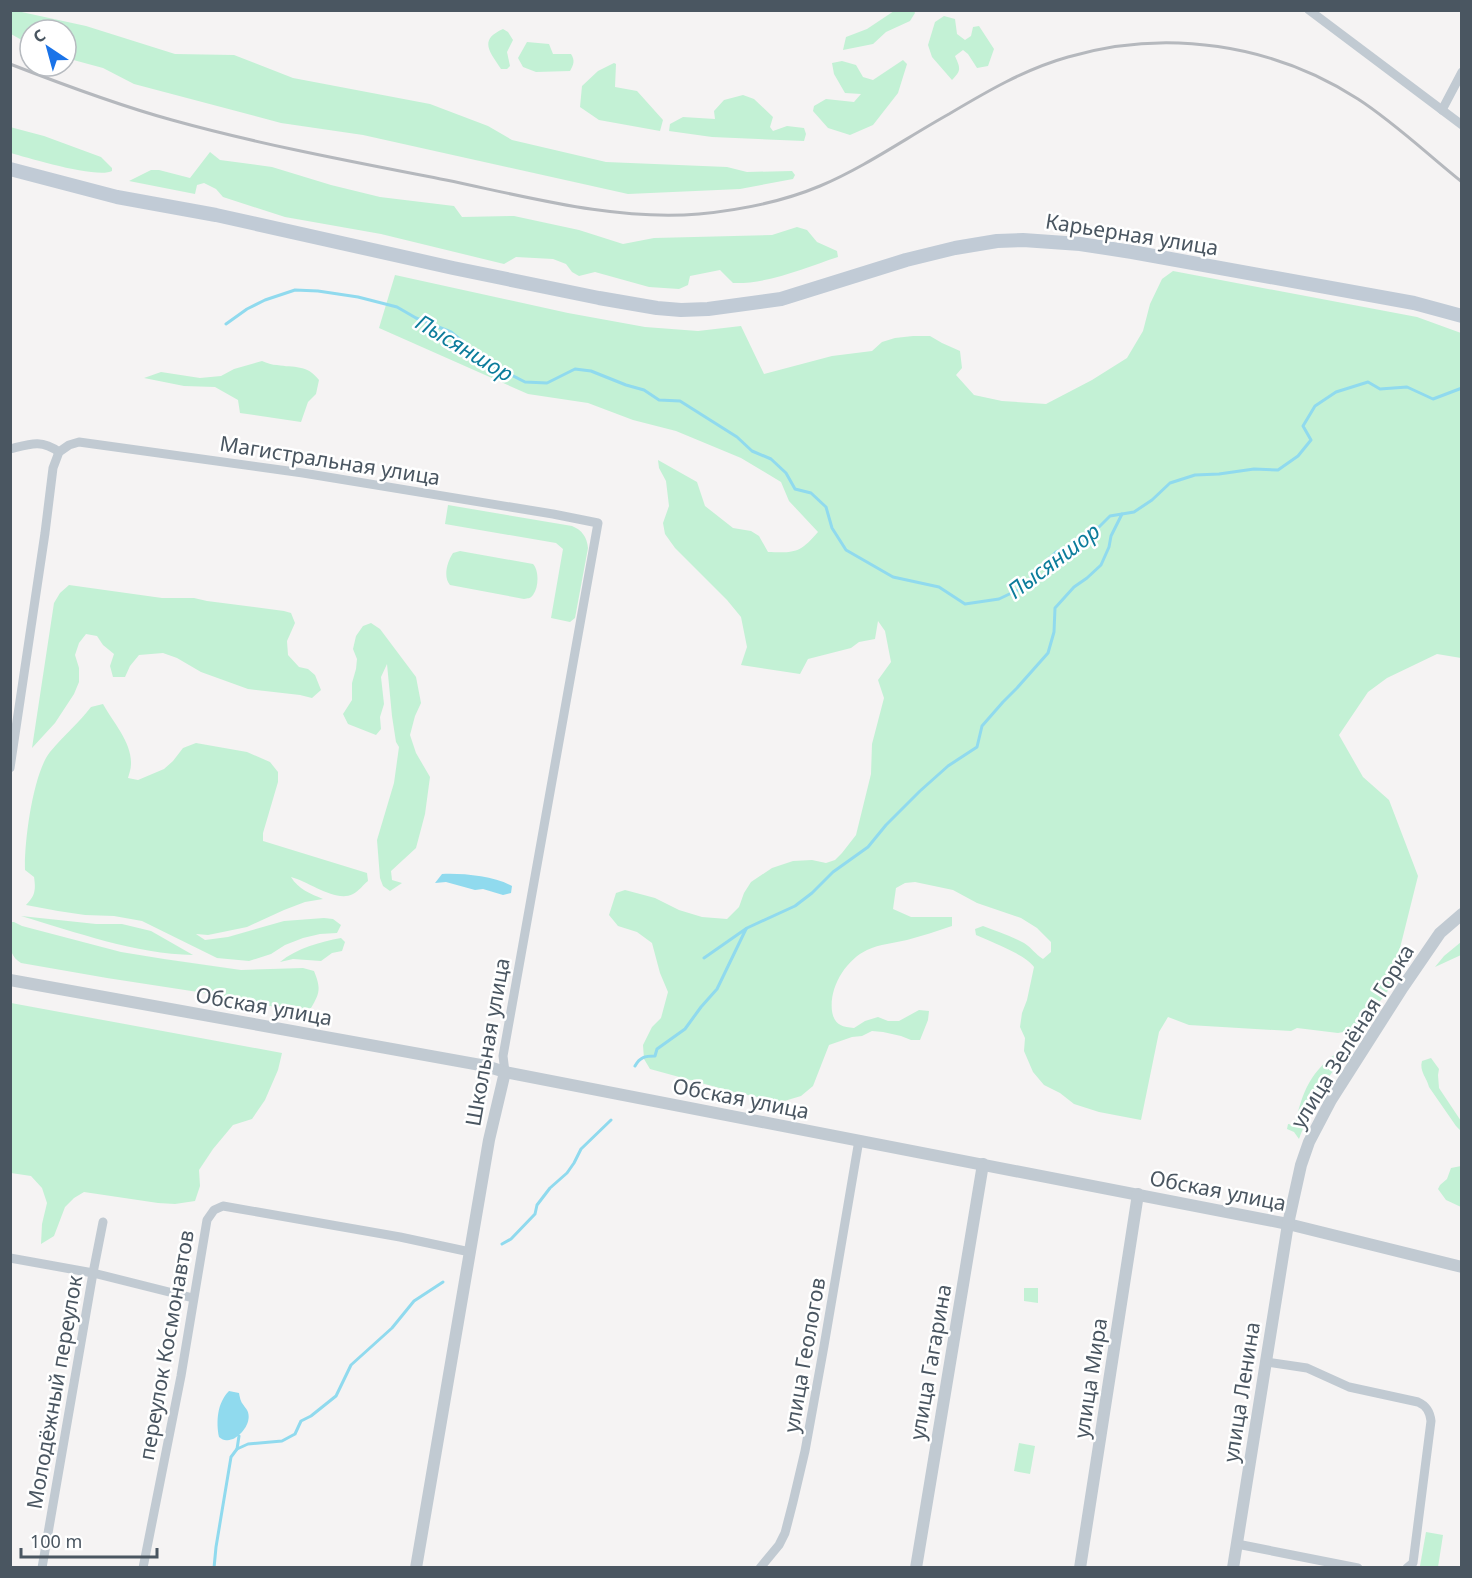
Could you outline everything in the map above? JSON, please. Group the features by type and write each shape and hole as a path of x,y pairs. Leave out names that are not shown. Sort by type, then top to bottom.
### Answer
{"main road":[{"name":"Карьерная улица","path":"10,169 117,197 216,215 453,268 657,308 708,309 781,299 906,260 956,248 997,241 1023,240 1080,244 1132,252 1414,303 1461,316"}],"street":[{"path":"1309,10 1461,125"},
{"path":"1442,110 1461,72"},
{"name":"Магистральная улица","path":"59,452 79,442 303,473 598,523"},
{"path":"10,449 40,443 50,445 59,452 53,468 10,768"},
{"name":"Школьная улица","path":"416,1568 489,1140 506,1072 503,1056 598,523"},
{"name":"улица Зелёная Горка","path":"1288,1224 1301,1165 1320,1119 1366,1042 1424,955 1440,933 1461,915"},
{"name":"Обская улица","path":"10,980 402,1050 1138,1194 1288,1224 1461,1267"},
{"name":"улица Геологов","path":"760,1568 779,1545 785,1533 805,1451 859,1140"},
{"name":"улица Гагарина","path":"916,1568 983,1164"},
{"name":"улица Мира","path":"1080,1568 1138,1194"},
{"name":"переулок Космонавтов","path":"143,1568 181,1376 207,1220 214,1210 223,1206 400,1237 470,1252"},
{"name":"Молодёжный переулок","path":"42,1568 103,1222"},
{"name":"улица Ленина","path":"1233,1568 1288,1224"},
{"path":"10,1258 93,1273 193,1298"},
{"path":"1267,1362 1307,1368 1349,1388 1418,1402 1429,1411 1431,1421 1413,1563 1407,1568"},
{"path":"1237,1544 1358,1568"}],"green space":[{"path":"11,10 48,18 18,18 18,38 11,34"},
{"path":"894,11 914,11 915,13 910,21 886,32 873,44 843,50 846,37 867,29"},
{"path":"944,16 955,19 957,34 965,40 971,36 973,27 979,26 994,49 988,66 977,68 963,50 955,56 959,69 952,80 932,57 928,45 935,22"},
{"path":"78,24 175,54 234,55 293,78 430,104 488,126 512,140 606,162 727,167 747,172 792,171 795,175 793,179 740,189 628,194 363,135 281,123 134,84 103,68 78,61"},
{"path":"503,29 513,40 507,52 510,66 507,69 501,69 488,47 488,42 495,33"},
{"path":"527,42 549,44 553,54 571,54 574,62 570,71 536,72 523,67 518,58"},
{"path":"903,60 907,64 898,93 873,125 850,135 828,128 813,111 814,106 826,99 854,102 861,94 845,93 834,74 832,63 842,61 856,65 863,77 873,80"},
{"path":"616,64 615,87 637,91 663,120 660,131 599,120 580,107 582,86 598,71"},
{"path":"743,95 754,99 773,117 770,127 773,131 787,126 804,128 806,134 804,141 712,137 669,131 670,124 683,117 715,119 714,111 724,100"},
{"path":"10,127 44,136 101,157 112,168 112,171 104,173 78,170 11,153"},
{"path":"210,152 220,160 272,167 380,197 454,206 462,217 514,216 579,230 623,244 654,238 772,235 797,227 807,230 817,242 837,251 838,257 786,275 760,281 733,283 720,270 690,276 688,285 679,289 649,287 595,272 579,276 572,272 566,264 553,259 516,257 504,264 381,234 285,217 223,197 216,189 204,183 197,185 195,194 129,181 151,170 190,178"},
{"path":"1173,271 1417,317 1461,333 1461,658 1437,654 1387,678 1368,692 1339,735 1363,777 1389,800 1418,876 1390,988 1359,1029 1338,1033 1297,1028 1291,1031 1189,1025 1168,1017 1159,1032 1141,1120 1099,1112 1074,1104 1060,1093 1044,1085 1033,1072 1024,1051 1025,1038 1020,1027 1034,967 1016,953 976,935 975,929 983,926 1014,938 1043,959 1051,952 1051,942 1037,928 1021,918 977,903 953,890 915,882 905,883 896,888 893,909 911,917 952,917 952,926 907,940 877,946 859,955 840,975 833,993 832,1011 834,1019 839,1024 854,1028 878,1017 888,1021 899,1021 919,1010 929,1011 920,1040 872,1031 829,1045 813,1086 801,1096 781,1102 650,1069 644,1059 643,1045 652,1027 661,1018 668,992 652,943 637,932 618,926 609,915 616,893 625,890 655,898 679,910 702,917 727,919 739,907 751,882 772,868 793,861 812,860 826,863 835,860 856,835 871,774 872,744 884,698 878,680 891,662 885,631 878,621 875,639 808,659 800,674 741,665 747,647 741,617 675,548 665,534 663,523 669,506 666,481 659,468 658,460 697,482 705,506 733,528 751,531 759,536 768,552 791,552 801,548 818,532 789,501 781,482 741,458 676,431 633,420 588,403 528,394 379,328 395,275 568,313 645,327 698,331 741,326 764,374 832,356 872,351 882,342 895,338 930,336 960,351 962,368 956,375 974,395 1002,401 1046,404 1092,380 1127,358 1143,331 1150,304 1162,279"},
{"path":"262,361 273,365 305,369 319,380 316,394 308,402 301,422 240,413 238,400 215,387 184,386 144,378 161,372 200,378 221,376 234,369"},
{"path":"448,505 572,526 579,530 585,537 588,548 575,618 570,622 551,618 563,549 556,543 445,524"},
{"path":"460,551 533,564 537,574 535,592 531,597 524,599 450,585 446,574 449,561 453,553"},
{"path":"69,585 162,598 194,598 291,613 295,623 287,641 288,655 299,667 308,669 315,675 321,690 312,698 248,689 201,672 163,653 139,655 125,677 113,677 110,666 114,654 103,645 97,636 86,634 79,643 75,655 79,668 79,682 74,694 55,723 32,748 54,603"},
{"path":"371,623 380,629 416,677 421,703 410,735 416,753 430,777 425,814 416,848 391,871 392,880 402,883 390,891 383,886 380,878 377,840 394,783 399,747 396,742 392,716 387,664 381,677 384,704 380,717 381,729 376,735 348,724 343,714 352,700 352,683 357,659 353,649 356,636 363,626"},
{"path":"103,704 128,748 131,764 128,778 138,780 164,769 183,748 196,743 247,752 270,762 278,772 278,782 263,833 263,841 367,873 368,881 355,893 346,896 331,894 291,877 301,888 323,899 305,902 247,927 208,935 196,934 205,940 228,937 284,921 324,918 333,919 341,925 337,933 303,938 271,954 249,961 217,958 142,921 114,916 85,915 26,905 35,889 34,877 25,870 28,826 34,791 44,762 55,746 91,707"},
{"path":"21,916 96,924 122,924 151,931 193,955 150,951 84,935"},
{"path":"11,922 121,952 164,959 241,970 303,968 314,971 318,982 318,994 311,1008 294,1011 224,996 21,963 11,950"},
{"path":"341,938 345,942 342,951 332,953 321,961 293,959 280,962 309,946"},
{"path":"1461,942 1461,955 1435,967 1444,956"},
{"path":"11,1003 282,1053 278,1070 265,1100 252,1119 233,1125 199,1170 200,1186 195,1201 175,1204 158,1203 84,1192 65,1207 54,1236 41,1244 42,1224 47,1203 42,1188 31,1176 11,1173"},
{"path":"1340,1051 1345,1051 1345,1057 1324,1084 1299,1139 1294,1132 1287,1129 1288,1124 1295,1125 1301,1102 1315,1074"},
{"path":"1431,1058 1439,1069 1439,1088 1461,1121 1461,1131 1429,1087 1422,1068 1422,1061"},
{"path":"1462,1166 1461,1207 1446,1200 1438,1189 1447,1179 1451,1168"},
{"path":"1024,1288 1038,1288 1038,1303 1024,1301"},
{"path":"1019,1443 1035,1446 1030,1474 1014,1471"},
{"path":"1426,1532 1443,1535 1438,1567 1420,1566"}],"water":[{"path":"442,874 468,875 496,880 512,886 511,893 503,895 446,882 435,883"},
{"path":"229,1391 239,1393 249,1419 240,1434 233,1439 225,1440 219,1437 218,1419 222,1401"}],"waterway":[{"name":"Пысяншор","path":"226,324 265,300 295,290 358,297 397,307 416,318 451,332 490,364 525,382 547,383 575,369 591,371 644,390 659,400 680,401 737,437 752,451 771,459 786,473 795,489 811,493 826,507 832,528 846,550 893,577 939,587 965,604 999,599 1024,587 1036,571 1056,552 1078,544 1110,516 1134,512 1152,500 1170,483 1195,475 1254,469 1278,470 1298,456 1311,440 1303,426 1315,406 1336,392 1368,382 1380,389 1407,387 1433,399 1462,388"},
{"path":"704,958 747,928 795,906 812,893 833,872 868,847 886,825 948,766 977,747 982,726 1048,653 1054,632 1055,608 1074,587 1101,565 1122,514"},
{"path":"635,1066 643,1058 655,1056 657,1049 685,1029 717,989 746,929"},
{"path":"502,1244 511,1239 535,1214 537,1205 550,1188 567,1173 581,1149 611,1120"},
{"path":"214,1568 231,1457 237,1449 248,1444 282,1441 295,1434 301,1421 336,1396 351,1365 392,1328 414,1301 443,1282"},
{"path":"237,1449 239,1436"}],"railway":[{"path":"10,64 131,108 308,153 571,206 603,211 667,215 699,214 745,208 791,197 820,186 869,161 992,89 1068,57 1105,48 1143,44 1180,43 1218,46 1291,65 1325,80 1385,118 1462,182"}]}
